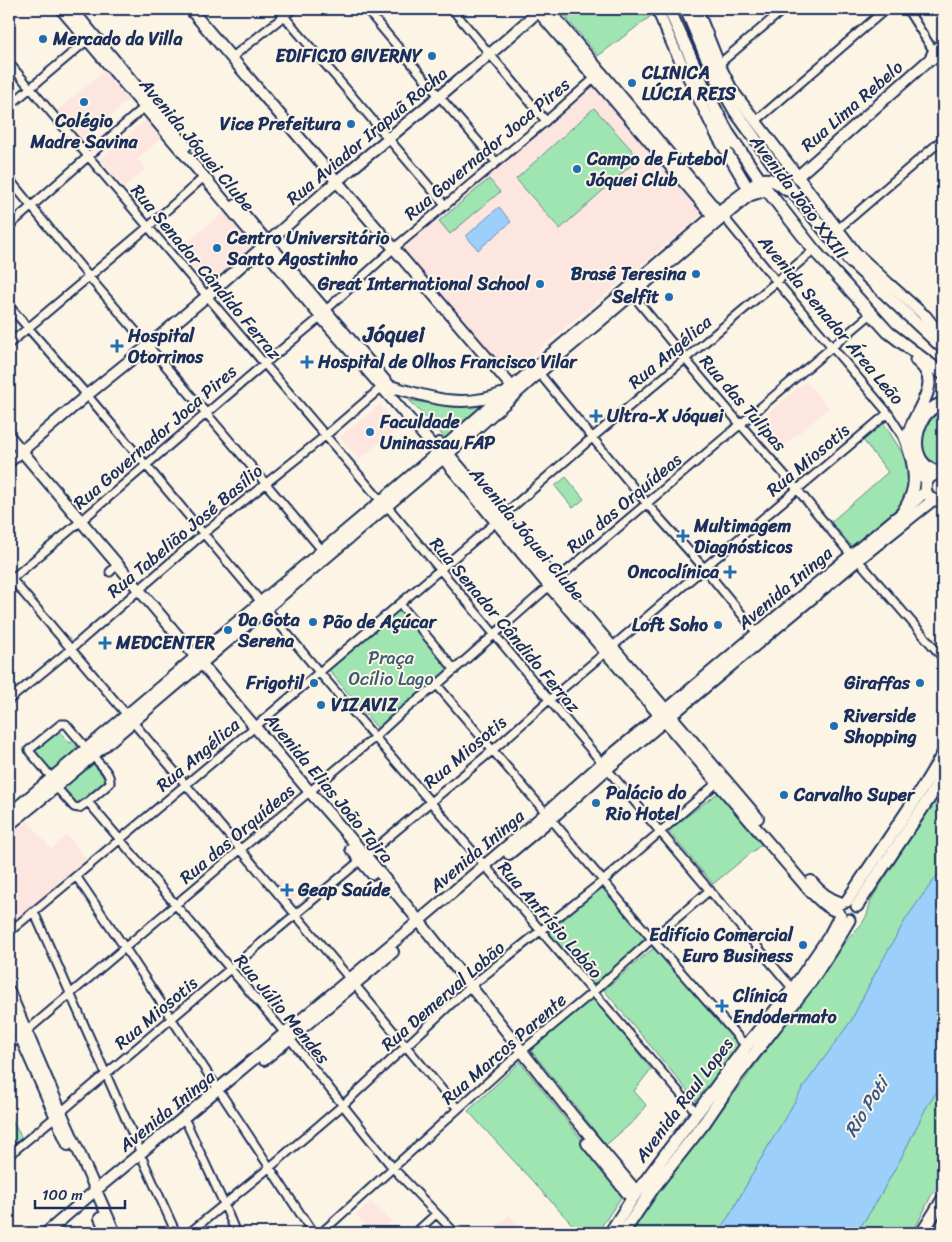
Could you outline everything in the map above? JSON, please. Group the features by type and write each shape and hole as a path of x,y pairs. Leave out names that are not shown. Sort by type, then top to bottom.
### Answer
{"main road":[{"name":"Avenida Jóquei Clube","path":"61,9 91,37"},
{"name":"Avenida Jóquei Clube","path":"72,9 91,37 147,105 552,584 815,886 846,910"},
{"path":"190,9 337,181 508,390"},
{"name":"Rua Aviador Irapuã Rocha","path":"16,456 207,296 337,181 490,54 541,9"},
{"name":"Avenida Senador Área Leão","path":"541,9 718,215"},
{"name":"Avenida João XXIII","path":"658,9 674,48 716,134 748,188"},
{"name":"Avenida João XXIII","path":"669,9 724,124 767,190 814,250 888,332 943,374"},
{"name":"Avenida João XXIII","path":"686,9 716,79 731,104 800,201 848,260 943,348"},
{"path":"692,24 698,11"},
{"name":"Avenida João XXIII","path":"698,11 719,64 732,90 855,252 925,316"},
{"name":"Rua Lima Rebelo","path":"797,176 937,57 943,43"},
{"name":"Avenida Jóquei Clube","path":"147,105 204,177 265,245"},
{"path":"708,118 742,162 752,169"},
{"path":"9,825 89,752 632,294 748,188 760,180 773,179 800,201"},
{"path":"443,453 508,390 718,215 751,194 767,190"},
{"path":"925,316 943,330"},
{"path":"925,316 943,338"},
{"path":"888,332 924,368 928,376 929,385 908,438 908,448 914,475 914,489 909,502 902,512"},
{"path":"386,386 428,398 448,401 482,400 508,390"},
{"path":"942,474 934,471 921,460 917,442 923,418 934,407 943,403"},
{"name":"Avenida Elias João Tajra","path":"9,436 16,456"},
{"name":"Avenida Elias João Tajra","path":"9,445 16,456 79,523 137,591 419,926 520,1053 574,1117 634,1195"},
{"path":"912,460 933,493"},
{"path":"933,493 933,475 942,474"},
{"name":"Avenida Ininga","path":"666,716 756,633 854,557 902,512 933,493"},
{"name":"Avenida Ininga","path":"46,1233 94,1196 352,982 548,816 604,766 933,493"},
{"path":"264,605 322,550 384,504"},
{"name":"Avenida Elias João Tajra","path":"79,523 112,570 137,591"},
{"name":"Avenida Jóquei Clube","path":"666,716 718,782 809,890 822,904 830,909 846,910"},
{"name":"Avenida Raul Lopes","path":"610,1233 634,1195 746,1046 793,989 829,937 943,754"},
{"name":"Avenida Raul Lopes","path":"623,1233 654,1187 705,1122 738,1074 811,981 833,947 846,910 925,805 943,775"},
{"path":"9,814 54,782"},
{"path":"9,991 23,1034 94,1196 107,1233"},
{"path":"9,1011 23,1034"},
{"path":"654,1187 655,1178 666,1163 664,1156"},
{"path":"94,1196 115,1233"},
{"name":"Avenida Ininga","path":"56,1233 94,1196"},
{"path":"922,1233 942,1202"},
{"path":"938,1233 943,1224"}],"street":[{"path":"278,9 445,205"},
{"path":"232,58 293,9"},
{"path":"366,9 496,162"},
{"path":"452,9 546,121"},
{"path":"719,64 784,9"},
{"path":"756,121 886,9"},
{"path":"907,9 937,57"},
{"path":"9,106 91,37"},
{"name":"Rua Senador Cândido Ferraz","path":"9,63 495,634 660,833 793,989"},
{"name":"Rua Governador Joca Pires","path":"10,578 79,523 207,414 324,313 393,249 598,75"},
{"path":"9,226 147,105"},
{"path":"838,229 943,139"},
{"path":"9,344 148,227 204,177"},
{"path":"9,179 322,550"},
{"name":"Avenida Senador Área Leão","path":"718,215 888,413 908,448"},
{"name":"Rua Angélica","path":"9,932 400,604 814,250"},
{"name":"Rua das Tulipas","path":"632,294 740,424 943,658"},
{"name":"Rua Anfrísio Lobão","path":"9,306 87,395 202,534 696,1114"},
{"name":"Rua das Orquídeas","path":"9,1046 308,794 401,713 455,670 552,584 871,314"},
{"path":"539,373 647,504 704,568 756,633"},
{"name":"Rua Tabelião José Basílio","path":"9,700 202,534 386,386"},
{"name":"Rua Miosotis","path":"9,1155 493,750 549,700 888,413"},
{"path":"10,578 241,849 458,1109"},
{"path":"400,604 455,670"},
{"path":"437,685 652,939 746,1046"},
{"path":"64,723 89,752 108,773 111,780 110,783 79,808 74,807 29,750 64,723"},
{"name":"Rua Demerval Lobão","path":"188,1233 342,1106 468,988 604,881 718,782"},
{"name":"Rua Júlio Mendes","path":"88,802 287,1036 393,1168 455,1233"},
{"path":"76,876 313,1233"},
{"name":"Rua Marcos Parente","path":"321,1233 520,1053 710,890"},
{"path":"34,912 176,1233"},
{"path":"185,1121 236,1233"},
{"path":"415,1233 436,1214"}],"shaded area":[{"path":"106,70 129,99 85,141 57,110"},
{"path":"595,86 703,214 508,375 402,250"},
{"path":"148,118 163,137 137,159 146,169 124,187 100,159"},
{"name":"Centro Universitário Santo Agostinho","path":"226,210 255,246 207,286 178,250"},
{"path":"806,381 829,408 778,451 755,424"},
{"name":"Faculdade Uninassau FAP","path":"380,404 399,427 359,460 340,437"},
{"path":"28,821 51,849 67,835 86,858 9,927 9,837"},
{"name":"Geap Saúde","path":"282,879 298,897 293,902 277,884"},
{"path":"370,1201 391,1221 378,1233 373,1233 356,1215"},
{"path":"509,1215 527,1233 490,1233"}],"green space":[{"path":"559,9 648,9 651,16 598,56"},
{"name":"Campo de Futebol Jóquei Club","path":"594,108 639,158 560,229 516,179"},
{"path":"489,179 500,192 450,234 439,221"},
{"path":"409,400 456,407 487,404 447,440"},
{"path":"943,410 943,468 927,458 924,454 922,443 928,424 934,416"},
{"path":"883,422 906,459 912,485 902,508 854,549 831,522 888,472 863,440"},
{"path":"566,477 584,499 573,508 555,486"},
{"name":"Praça Ocílio Lago","path":"401,608 451,669 378,729 329,670"},
{"path":"63,727 60,731 70,743 74,741 77,744 75,751 51,773 33,751 31,745 55,729"},
{"path":"90,760 104,776 105,781 77,803 74,802 60,786"},
{"path":"943,787 943,868 906,919 851,1021 804,1086 731,1213 717,1233 630,1233 653,1196 671,1172 737,1090 834,956 861,925 867,915 871,900"},
{"path":"719,792 762,844 713,884 668,831"},
{"path":"602,886 647,939 593,985 548,932"},
{"path":"656,946 740,1046 697,1102 604,990"},
{"path":"593,996 651,1069 634,1091 646,1105 636,1119 606,1145 530,1049"},
{"path":"520,1062 624,1193 597,1233 580,1233 468,1111"},
{"path":"943,1082 943,1180 931,1196 913,1233 856,1233 873,1208 926,1108"},
{"path":"9,1115 22,1138 9,1148"}],"water":[{"path":"499,207 511,222 478,250 466,236"},
{"name":"Rio Poti","path":"943,868 943,1082 926,1108 873,1208 856,1233 717,1233 731,1213 804,1086 851,1021 906,919"}],"place":[{"name":"Mercado da Villa","path":"43,39"},
{"name":"EDIFICIO GIVERNY","path":"432,56"},
{"name":"CLINICA LÚCIA REIS","path":"632,83"},
{"name":"Colégio Madre Savina","path":"84,102"},
{"name":"Vice Prefeitura","path":"351,124"},
{"name":"Campo de Futebol Jóquei Club","path":"577,169"},
{"name":"Centro Universitário Santo Agostinho","path":"217,248"},
{"name":"Brasê Teresina","path":"696,274"},
{"name":"Great International School","path":"540,284"},
{"name":"Selfit","path":"669,297"},
{"name":"Hospital Otorrinos","path":"117,346"},
{"name":"Hospital de Olhos Francisco Vilar","path":"307,362"},
{"name":"Ultra-X Jóquei","path":"596,416"},
{"name":"Faculdade Uninassau FAP","path":"370,432"},
{"name":"Multimagem Diagnósticos","path":"683,536"},
{"name":"Oncoclínica","path":"730,572"},
{"name":"Pão de Açúcar","path":"313,622"},
{"name":"Loft Soho","path":"718,625"},
{"name":"Da Gota Serena","path":"228,630"},
{"name":"MEDCENTER","path":"105,643"},
{"name":"Frigotil","path":"314,683"},
{"name":"Giraffas","path":"920,683"},
{"name":"VIZAVIZ","path":"321,705"},
{"name":"Riverside Shopping","path":"834,726"},
{"name":"Carvalho Super","path":"784,795"},
{"name":"Palácio do Rio Hotel","path":"596,803"},
{"name":"Geap Saúde","path":"287,890"},
{"name":"Edifício Comercial Euro Business","path":"803,945"},
{"name":"Clínica Endodermato","path":"722,1006"}],"district":[{"name":"Jóquei","path":"394,334"}]}
